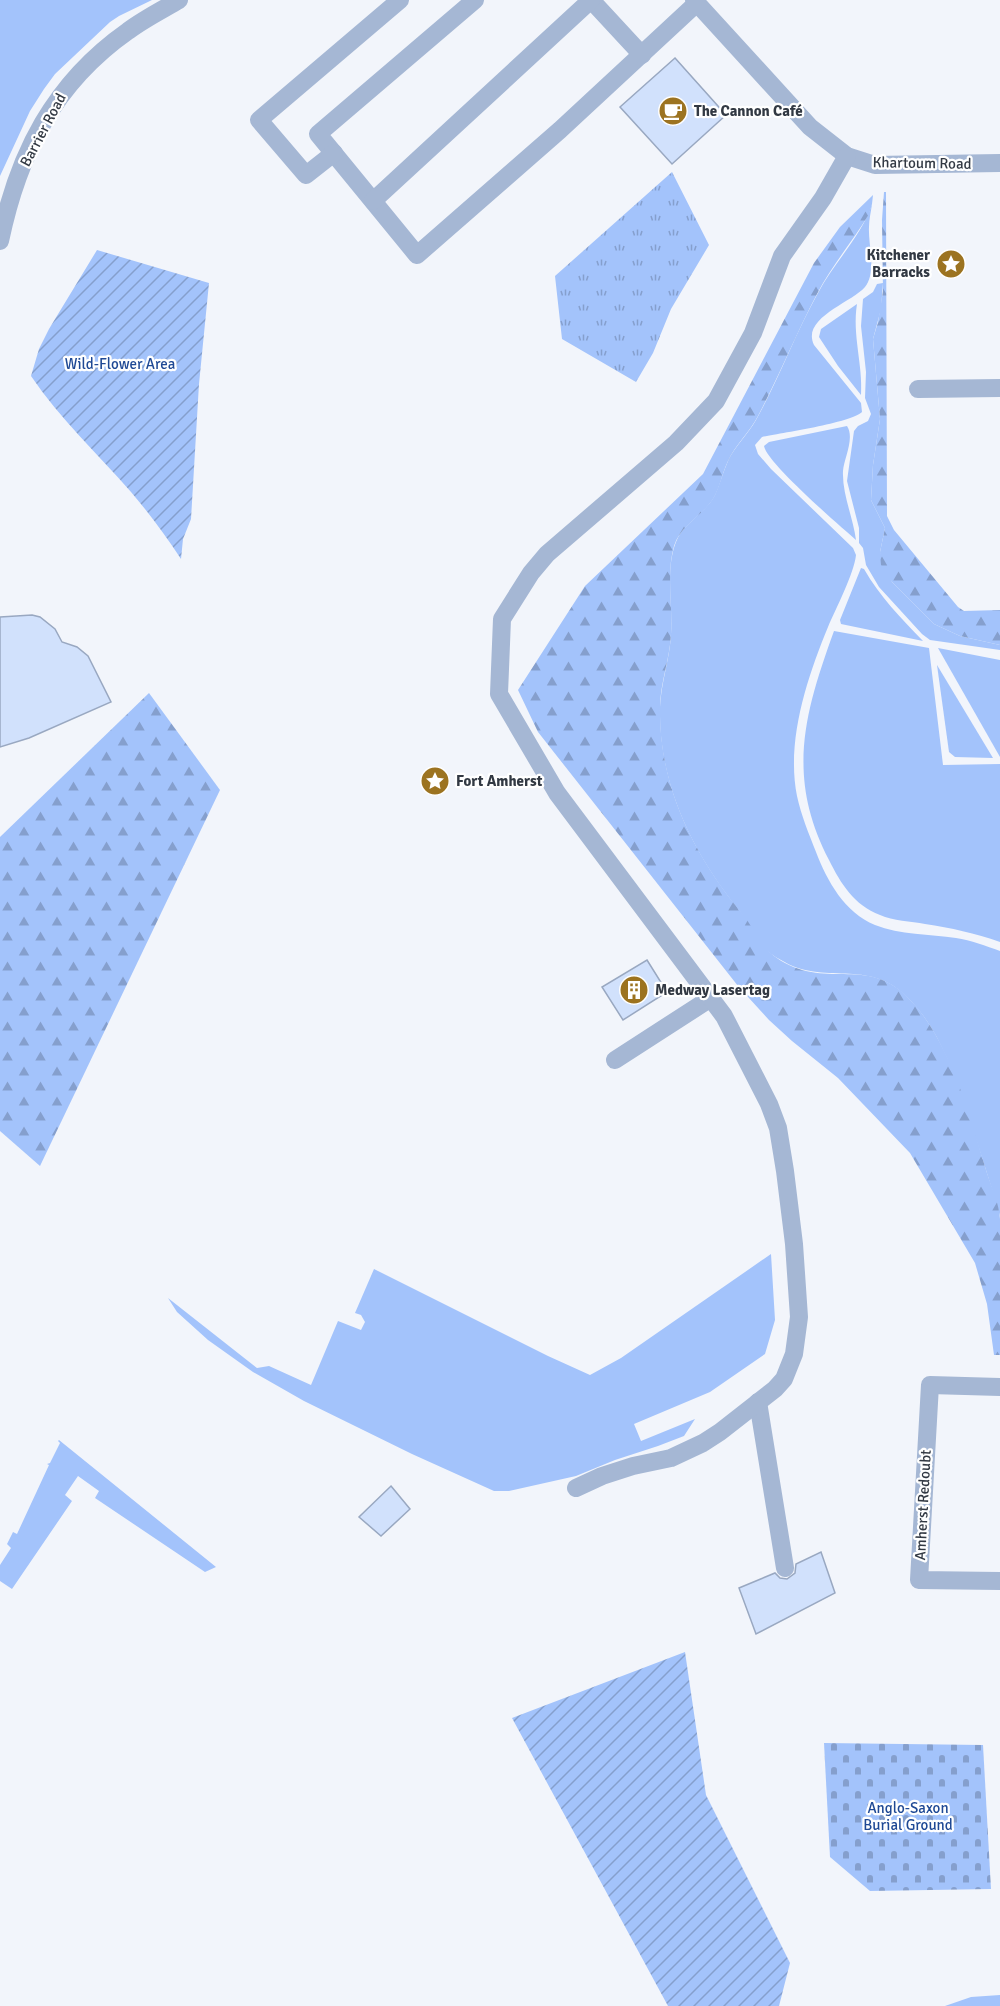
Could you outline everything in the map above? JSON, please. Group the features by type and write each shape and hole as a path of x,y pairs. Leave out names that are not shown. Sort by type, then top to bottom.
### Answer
{"street":[{"name":"Barrier Road","path":"0,241 9,200 22,167 46,118 66,88 95,58 126,32 179,0"},
{"path":"334,153 306,175 259,120 400,0"},
{"path":"475,0 318,134 417,255 642,55 695,2"},
{"path":"373,201 591,0 642,55"},
{"name":"Khartoum Road","path":"695,2 810,127 847,156 875,165 1000,164"},
{"path":"576,1488 625,1468 666,1460 692,1449 708,1440 758,1402 784,1379 797,1342 799,1317 794,1244 789,1197 776,1122 769,1104 724,1016 557,793 499,694 502,619 531,573 548,554 676,443 716,401 753,333 782,256 823,198 847,156"},
{"path":"918,389 1000,388"},
{"path":"615,1060 711,998"},
{"name":"Amherst Redoubt","path":"1000,1387 930,1385 919,1580 1000,1581"},
{"path":"758,1402 785,1568"}],"green space":[{"path":"0,0 152,0 110,22 55,74 30,111 0,176"},
{"path":"672,172 709,245 671,309 653,353 636,382 562,339 555,276"},
{"path":"884,192 886,192 887,516 894,530 958,607 964,611 1000,610 1000,645 960,636 934,624 892,582 881,565 880,552 885,528 871,500 873,465 880,419 873,339 883,291"},
{"path":"873,195 869,214 817,294 758,416 731,455 713,499 681,533 674,546 670,568 670,643 660,699 661,736 665,764 673,791 694,842 724,890 769,952 785,963 803,970 852,974 883,980 899,989 915,1005 940,1042 967,1108 999,1213 1000,1355 994,1355 987,1304 975,1263 910,1153 838,1078 769,1020 738,986 538,732 518,690 585,586 703,474 814,263 840,227"},
{"path":"872,204 869,227 871,274 869,281 858,293 821,319 812,335 814,345 861,403 862,412 830,424 762,437 755,445 758,454 771,469 853,548 856,555 855,563 820,647 806,688 796,732 794,775 801,810 820,863 838,895 855,913 864,920 885,928 962,939 1000,951 1000,1216 954,1075 942,1047 918,1008 892,985 877,978 813,972 797,968 763,947 721,887 693,840 672,789 661,735 660,707 671,634 671,564 676,542 679,535 715,495 728,461 756,420 818,293 855,238"},
{"name":"Wild-Flower Area","path":"97,250 209,283 199,384 191,519 183,539 181,559 138,500 66,421 31,376 39,349 49,329"},
{"path":"883,283 881,309 873,339 880,419 873,465 871,500 885,528 880,552 892,582 934,624 960,636 1000,645 1000,650 930,640 879,587 866,565 863,548 859,543 859,528 847,481 854,431 868,421 871,414 865,398 866,372 861,326 863,299 873,292 877,284"},
{"path":"857,304 856,327 861,395 819,337 821,329"},
{"path":"847,426 850,442 843,480 856,540 777,466 764,446 769,442"},
{"path":"861,568 891,607 923,641 841,624 840,620"},
{"path":"834,631 929,648 943,765 1000,764 1000,942 963,931 896,920 871,911 849,893 829,860 807,801 804,746 815,690"},
{"path":"938,648 1000,660 1000,757"},
{"path":"937,665 993,758 955,757 949,752"},
{"path":"149,693 220,790 40,1166 0,1131 0,837"},
{"path":"771,1254 775,1320 765,1354 710,1392 634,1424 641,1441 695,1419 684,1436 576,1476 509,1491 494,1491 304,1401 253,1372 208,1340 177,1312 168,1298 257,1368 269,1366 311,1385 338,1321 361,1330 365,1322 361,1315 355,1313 374,1269 590,1375 621,1358"},
{"path":"59,1440 216,1567 205,1572 95,1498 99,1491 78,1476 65,1495 72,1501 12,1589 0,1581 0,1565 11,1548 7,1544 13,1532 17,1534 49,1465 47,1464 50,1463 60,1443"},
{"path":"685,1652 706,1795 790,1963 779,2006 668,2006 512,1718"},
{"name":"Anglo-Saxon Burial Ground","path":"824,1743 983,1745 991,1889 870,1891 830,1857"},
{"path":"1000,1995 1000,2006 945,2006 971,1997"}],"building":[{"name":"The Cannon Café","path":"675,58 726,115 672,164 620,107"},
{"path":"32,615 40,617 55,629 62,642 77,647 88,656 111,702 29,738 0,747 0,617"},
{"name":"Medway Lasertag","path":"647,960 667,992 623,1020 602,987"},
{"path":"391,1486 410,1509 381,1536 359,1517"},
{"path":"821,1552 835,1593 756,1634 739,1588 775,1573 780,1578 787,1579 795,1573 796,1564"}],"place":[{"name":"The Cannon Café","path":"673,111"},
{"name":"Kitchener Barracks","path":"951,264"},
{"name":"Fort Amherst","path":"435,781"},
{"name":"Medway Lasertag","path":"634,990"}]}
